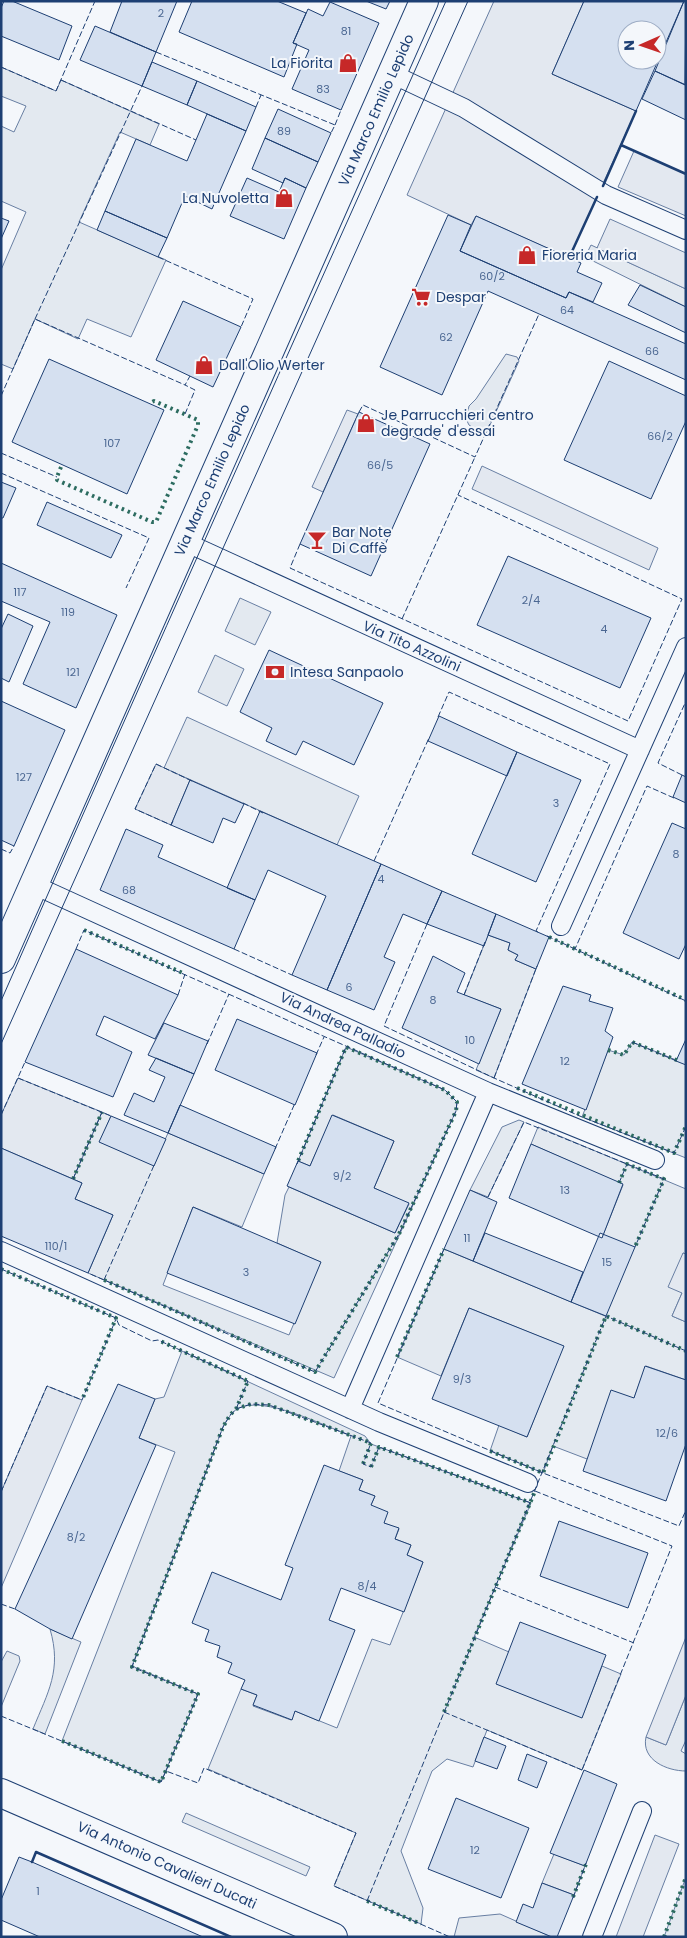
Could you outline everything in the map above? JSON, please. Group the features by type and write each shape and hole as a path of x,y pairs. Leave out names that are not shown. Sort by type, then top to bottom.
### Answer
{"main road":[{"name":"Via Marco Emilio Lepido","path":"1,959 424,1"},
{"name":"Via Antonio Cavalieri Ducati","path":"1,1793 333,1937"}],"lane":[{"path":"392,74 464,108 606,195 686,230"},
{"name":"Via Tito Azzolini","path":"185,542 640,750"},
{"path":"561,926 686,648"},
{"name":"Via Andrea Palladio","path":"34,885 488,1092 655,1160"},
{"path":"350,1409 488,1092"},
{"path":"1,1251 350,1409 528,1483"},
{"path":"592,1937 642,1811"}],"shaded area":[{"path":"494,1 584,1 552,74 636,111 569,258 476,216 471,225 407,195"},
{"path":"1,67 56,91 61,80 159,124 150,145 120,132 79,222 166,260 131,337 87,319 78,339 35,319 13,369 1,364 1,270 26,212 1,201 1,126 14,132 26,106 1,96"},
{"path":"634,151 686,174 686,216 618,187"},
{"path":"610,219 686,253 686,289 597,248"},
{"path":"591,245 686,289 686,307 585,257"},
{"path":"506,354 517,357 519,361 485,436 469,425 466,419 469,406 476,399"},
{"path":"347,410 358,414 323,492 312,487"},
{"path":"482,466 658,548 649,570 472,489"},
{"path":"240,598 271,612 255,645 225,631"},
{"path":"215,655 244,669 227,706 198,692"},
{"path":"187,717 359,796 337,845 164,768"},
{"path":"156,764 190,780 171,825 135,809"},
{"path":"488,935 510,943 508,950 518,955 515,960 536,969 494,1078 476,1070 501,1009 464,995"},
{"path":"632,1042 686,1064 686,1158 582,1117 608,1050 624,1055"},
{"path":"346,1047 445,1090 457,1102 456,1111 334,1378 88,1273 113,1215 75,1199 82,1183 73,1179 102,1112 111,1116 100,1142 154,1165 168,1133 264,1174 242,1227 193,1207 163,1285 289,1335 320,1262 277,1243 285,1195 289,1187 395,1233 409,1204 374,1188 394,1141 333,1115 310,1166 298,1161"},
{"path":"18,1078 102,1112 73,1179 1,1148 1,1115"},
{"path":"519,1120 524,1122 488,1197 470,1190 502,1127"},
{"path":"538,1127 686,1189 686,1254 683,1253 682,1293 672,1316 686,1322 686,1380 646,1366 634,1398 587,1459 553,1446 543,1473 490,1451 499,1425 527,1437 563,1346 469,1308 441,1376 397,1357 444,1249 605,1316 603,1235 623,1185 531,1144"},
{"path":"683,1253 686,1254 686,1322 672,1316 682,1293 668,1287"},
{"path":"182,1351 365,1436 371,1444 531,1503 474,1637 509,1652 497,1684 582,1717 602,1666 621,1674 582,1770 487,1730 473,1767 447,1759 432,1771 401,1851 423,1908 421,1924 334,1886 356,1833 208,1769 241,1689 257,1695 253,1706 291,1720 295,1711 337,1728 372,1639 390,1645 423,1562 407,1555 411,1545 395,1539 399,1529 384,1523 371,1505 375,1496 359,1490 363,1480 339,1471 351,1436 294,1413 262,1405 248,1405 237,1409 233,1413 223,1427 132,1666 198,1694 161,1782 62,1741 175,1452 139,1438 155,1399 164,1397"},
{"path":"47,1386 82,1400 1,1588 1,1492"},
{"path":"50,1629 81,1642 45,1734 33,1729 48,1692 54,1669 55,1657"},
{"path":"686,1637 686,1695 666,1745 646,1737"},
{"path":"7,1651 19,1656 20,1661 1,1707 1,1662"},
{"path":"686,1695 686,1740 681,1751 686,1754 686,1771 671,1769 651,1758 647,1752 646,1737 666,1745"},
{"path":"186,1813 310,1867 306,1876 182,1822"},
{"path":"655,1835 679,1844 643,1937 616,1937"},
{"path":"554,1854 585,1866 574,1895 542,1883"},
{"path":"686,1877 686,1937 664,1937"},
{"path":"500,1914 552,1937 454,1937 459,1918"}],"building":[{"path":"4,1 12,1 72,26 59,60 1,36 1,8"},
{"path":"122,1 177,1 156,52 110,32"},
{"path":"192,1 277,1 306,13 293,43 297,44 284,77 179,32"},
{"path":"366,1 390,1 386,9"},
{"path":"584,1 684,1 667,40 667,20 617,20 617,70 654,70 636,111 552,74"},
{"path":"684,1 686,1 685,85 655,71 667,70 667,42"},
{"path":"330,2 379,23 341,110 292,89 309,50 293,43 308,9 323,16"},
{"path":"95,26 156,52 142,86 80,60"},
{"path":"152,62 197,81 187,105 142,86"},
{"path":"655,71 686,85 686,120 642,99"},
{"path":"197,81 256,107 246,131 187,105"},
{"path":"278,109 331,133 318,162 265,138"},
{"path":"207,114 246,131 212,209 185,196 167,238 105,211 136,139 187,161"},
{"path":"265,138 318,162 306,188 285,178 283,183 252,169"},
{"path":"247,178 279,192 285,178 306,188 284,239 230,216"},
{"path":"105,211 167,238 158,257 97,230"},
{"path":"448,215 471,225 460,251 566,298 569,292 686,344 686,380 488,291 442,395 380,367"},
{"path":"476,216 581,263 577,272 602,283 593,302 569,292 566,298 460,251"},
{"path":"1,218 9,221 1,239"},
{"path":"640,285 686,307 686,333 628,305"},
{"path":"183,301 241,327 213,387 156,360"},
{"path":"49,359 164,410 127,494 12,442"},
{"path":"609,361 686,396 686,421 651,499 564,460"},
{"path":"359,412 430,444 371,576 300,544"},
{"path":"1,482 16,488 3,518 1,518"},
{"path":"47,502 122,535 111,558 37,525"},
{"path":"508,556 651,618 620,688 477,625"},
{"path":"1,563 117,615 76,708 23,684 50,622 1,601"},
{"path":"8,614 33,626 9,682 1,678 1,629"},
{"path":"269,650 383,703 354,765 303,741 296,755 266,741 272,728 240,712"},
{"path":"1,701 65,730 14,846 1,840"},
{"path":"439,716 517,752 507,776 428,741"},
{"path":"517,752 581,780 536,882 472,854"},
{"path":"682,775 686,777 686,803 673,797"},
{"path":"190,780 244,804 235,823 223,818 213,843 171,825"},
{"path":"260,811 381,864 327,990 292,975 326,896 268,870 255,900 227,888"},
{"path":"672,823 686,829 686,944 679,959 623,933"},
{"path":"126,829 163,845 158,857 255,900 234,949 100,890"},
{"path":"381,864 442,891 427,924 403,914 384,957 395,962 374,1010 327,990"},
{"path":"442,891 496,914 484,946 427,924"},
{"path":"496,914 549,937 536,969 515,960 518,955 508,950 510,943 488,935"},
{"path":"76,949 178,995 155,1039 104,1016 96,1035 132,1052 113,1097 25,1062"},
{"path":"433,956 465,973 457,992 501,1009 479,1064 402,1028"},
{"path":"563,986 591,995 589,1001 613,1008 605,1031 613,1037 586,1110 522,1084"},
{"path":"237,1019 317,1053 295,1105 215,1070"},
{"path":"164,1023 208,1041 194,1074 148,1055"},
{"path":"686,1039 686,1065 676,1061"},
{"path":"156,1058 194,1074 168,1133 124,1115 134,1093 154,1102 165,1077 149,1070"},
{"path":"180,1105 276,1147 264,1174 168,1133"},
{"path":"332,1115 394,1141 374,1188 409,1203 395,1233 287,1186 298,1161 310,1166"},
{"path":"111,1116 166,1139 154,1166 99,1142"},
{"path":"531,1144 623,1184 602,1238 509,1198"},
{"path":"1,1148 82,1183 75,1199 113,1215 88,1273 1,1236"},
{"path":"470,1190 497,1202 473,1261 444,1249"},
{"path":"193,1207 321,1262 295,1324 167,1273"},
{"path":"485,1233 583,1272 571,1302 473,1261"},
{"path":"600,1233 635,1247 606,1316 571,1302"},
{"path":"469,1308 564,1346 527,1437 432,1399"},
{"path":"645,1366 686,1380 686,1444 666,1501 583,1471 611,1390 634,1398"},
{"path":"118,1384 155,1399 139,1438 156,1445 72,1639 15,1609"},
{"path":"324,1465 363,1480 359,1490 375,1496 371,1505 388,1512 384,1523 399,1528 395,1539 411,1545 407,1555 423,1562 404,1612 341,1588 329,1620 355,1630 319,1721 295,1711 292,1720 253,1705 257,1695 241,1689 245,1680 228,1673 232,1663 217,1657 220,1646 205,1641 209,1630 192,1623 212,1572 281,1600 293,1568 285,1565"},
{"path":"559,1521 648,1553 628,1608 540,1576"},
{"path":"520,1622 606,1655 582,1718 496,1684"},
{"path":"484,1737 506,1746 497,1769 475,1761"},
{"path":"527,1754 547,1762 537,1788 518,1780"},
{"path":"584,1770 617,1784 585,1866 550,1853"},
{"path":"456,1798 529,1828 501,1898 428,1869"},
{"path":"19,1857 203,1937 40,1937 1,1920 1,1900"},
{"path":"542,1883 574,1895 557,1937 552,1937 516,1922 523,1904 533,1908"}],"tram line":[{"path":"1,1001 446,1"},
{"path":"1,1044 468,1"}],"hedge":[{"path":"61,467 57,480 152,522 156,522 198,425 198,420 154,401 152,402"},
{"path":"84,930 185,974"},
{"path":"549,937 686,1000"},
{"path":"608,1050 624,1055 632,1042 679,1061"},
{"path":"231,1335 315,1372 399,1234 456,1111 457,1102 445,1090 346,1047 298,1161"},
{"path":"517,1088 674,1153 686,1126"},
{"path":"73,1179 102,1112"},
{"path":"619,1183 627,1164 664,1179 635,1247"},
{"path":"397,1357 444,1249"},
{"path":"1,1269 116,1318 82,1400"},
{"path":"104,1280 224,1332"},
{"path":"490,1451 543,1473 606,1316 686,1351"},
{"path":"62,1741 161,1782 198,1694 132,1667 223,1427 236,1409 248,1381 158,1340"},
{"path":"236,1409 251,1404 269,1405 371,1443 363,1464"},
{"path":"371,1467 379,1447 531,1503"},
{"path":"444,1712 535,1491"},
{"path":"573,1897 586,1864"},
{"path":"664,1937 686,1877"},
{"path":"367,1901 421,1924"}],"fence":[{"path":"1,67 56,91 95,1"},
{"path":"156,52 335,125 331,133"},
{"path":"61,80 196,140"},
{"path":"35,319 142,86"},
{"path":"256,107 261,95"},
{"path":"335,125 341,110"},
{"path":"158,257 253,299 241,327"},
{"path":"359,412 363,405 475,457 539,314"},
{"path":"1,396 35,319 185,385"},
{"path":"185,414 195,390 185,385 190,376"},
{"path":"1,453 57,477"},
{"path":"402,619 475,457"},
{"path":"1,473 149,538 126,588"},
{"path":"300,544 290,568 628,721 682,599 458,495"},
{"path":"438,717 449,692 610,764 536,931 538,932"},
{"path":"682,775 658,763 686,701"},
{"path":"374,861 429,738"},
{"path":"173,821 171,825 135,809 156,764 192,781"},
{"path":"674,798 647,786 575,949 686,1001"},
{"path":"243,803 263,813"},
{"path":"1,849 10,853 14,846"},
{"path":"427,924 384,1026 582,1117 674,1153 686,1126"},
{"path":"76,949 84,930 445,1090 457,1102 456,1111 399,1234 315,1372 88,1273"},
{"path":"547,936 575,949"},
{"path":"464,995 485,942"},
{"path":"234,949 292,975"},
{"path":"494,1078 537,966"},
{"path":"178,995 185,974"},
{"path":"207,1044 229,994"},
{"path":"316,1055 324,1037"},
{"path":"632,1042 679,1062"},
{"path":"297,1164 346,1047"},
{"path":"1,1115 25,1062"},
{"path":"18,1078 111,1116"},
{"path":"275,1149 295,1103"},
{"path":"73,1179 102,1112"},
{"path":"488,1197 524,1122 664,1179 635,1247"},
{"path":"104,1280 155,1163"},
{"path":"619,1183 627,1164"},
{"path":"444,1249 378,1403 543,1473 679,1526 686,1510"},
{"path":"1,1269 116,1318 119,1325 152,1341 158,1340 248,1381 236,1409 251,1404 269,1405 371,1443 363,1464 371,1467 379,1447 531,1503"},
{"path":"367,1901 606,1316 686,1351"},
{"path":"1,1492 47,1386 82,1400 116,1319"},
{"path":"166,1771 198,1694 132,1667 223,1427 230,1415 237,1409"},
{"path":"535,1491 672,1546 582,1770"},
{"path":"495,1587 634,1643"},
{"path":"1,1604 15,1609"},
{"path":"444,1712 582,1770"},
{"path":"1,1716 161,1782 166,1771 198,1783 204,1768 356,1833 334,1886 450,1937"},
{"path":"573,1898 586,1863"}],"wall":[{"path":"603,186 636,111"},
{"path":"621,145 686,174"},
{"path":"569,258 597,197"},
{"path":"32,1862 36,1852 231,1937"}],"place":[{"name":"La Fiorita","path":"348,63"},
{"name":"La Nuvoletta","path":"284,198"},
{"name":"Fioreria Maria","path":"527,255"},
{"name":"Despar","path":"421,297"},
{"name":"Dall'Olio Werter","path":"204,365"},
{"name":"Je Parrucchieri centro degrade' d'essai","path":"366,423"},
{"name":"Bar Note Di Caffè","path":"317,540"},
{"name":"Intesa Sanpaolo","path":"275,672"}]}
